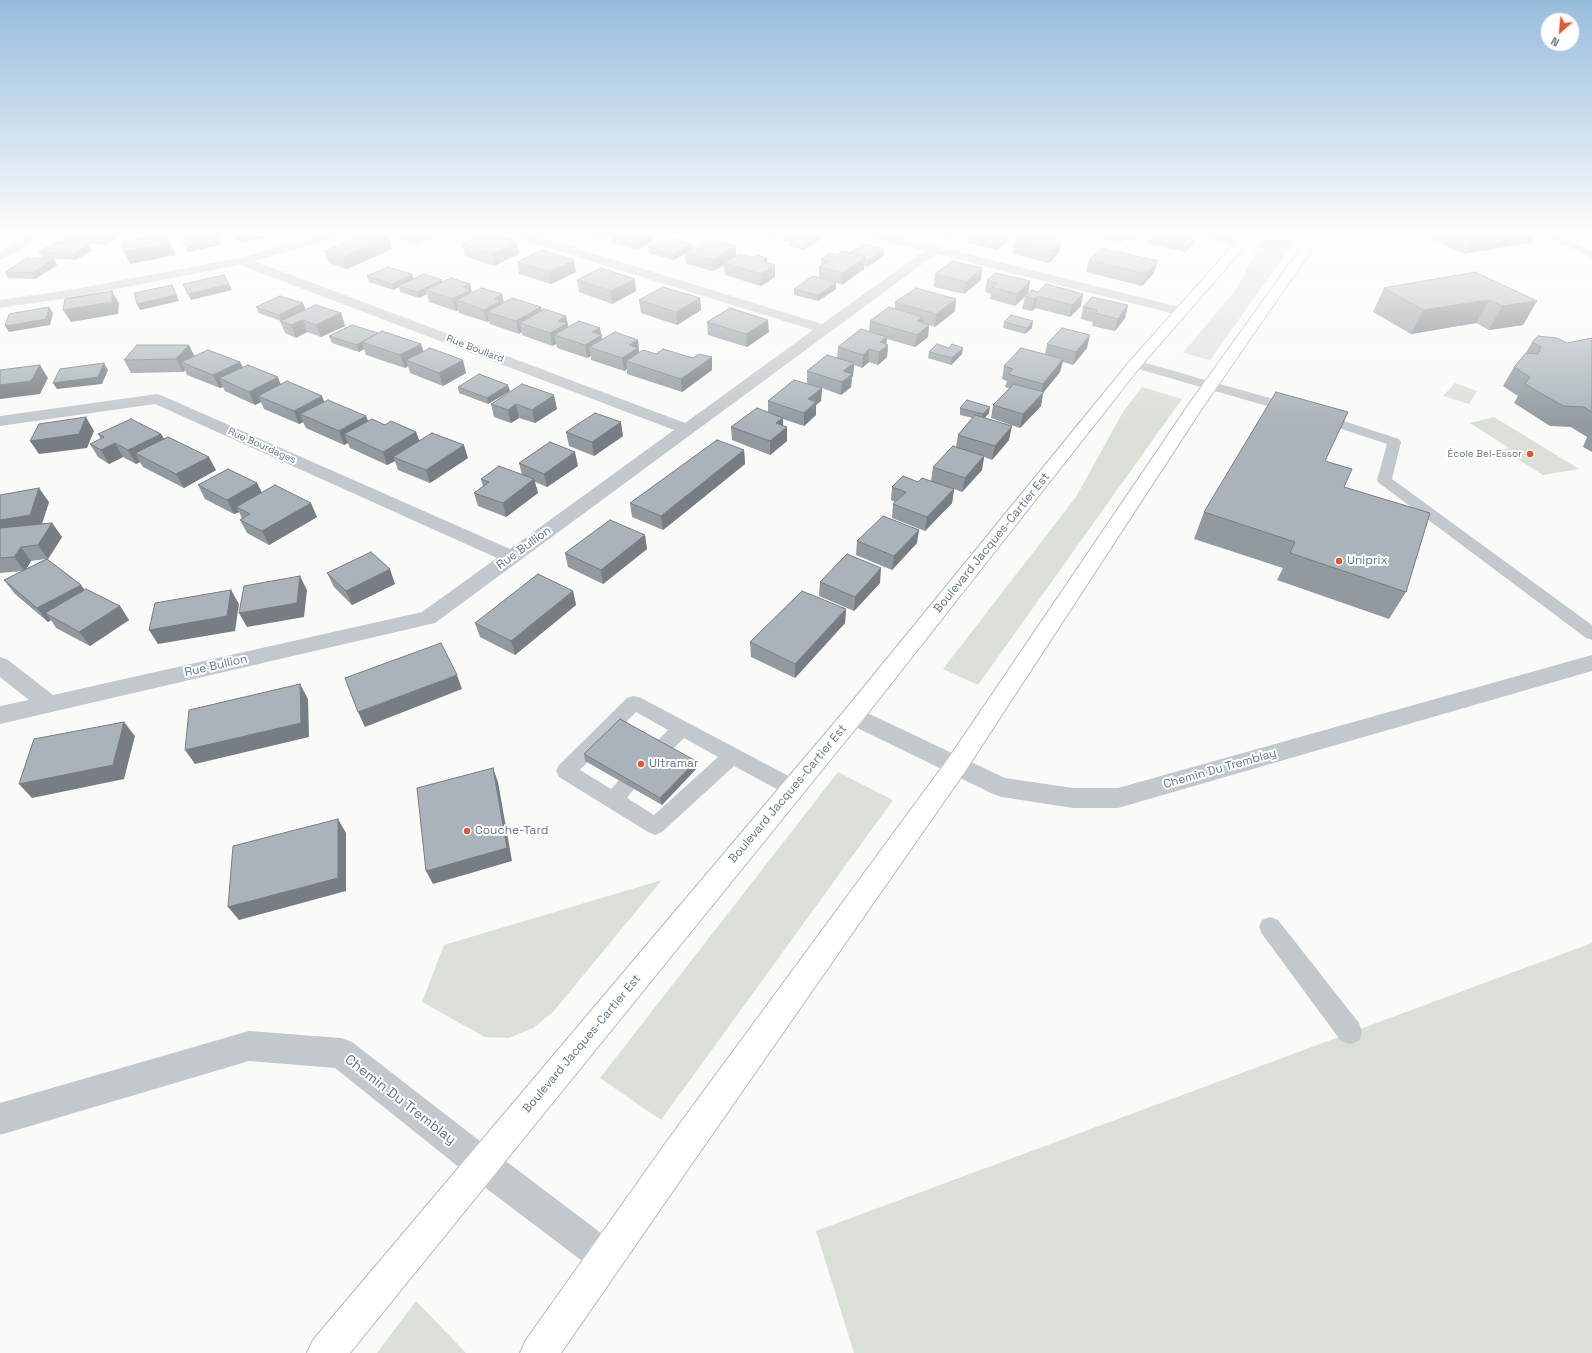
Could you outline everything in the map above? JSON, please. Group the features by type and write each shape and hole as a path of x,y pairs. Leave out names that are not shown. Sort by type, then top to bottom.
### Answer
{"main road":[{"name":"Boulevard Jacques-Cartier Est","path":"326,1353 853,716 1135,364 1194,298"},
{"path":"539,1353 956,766 1211,385 1272,298"}],"street":[{"path":"0,304 40,298"},
{"name":"Rue Boullard","path":"339,298 686,429"},
{"path":"724,298 823,329"},
{"name":"Rue Bullion","path":"0,715 428,618 866,298"},
{"path":"1126,298 1182,312"},
{"name":"Rue Bourdages","path":"0,421 157,399 511,557"},
{"name":"Chemin Du Tremblay","path":"853,716 1002,787 1073,798 1118,798 1592,663"},
{"path":"0,665 50,704"},
{"name":"Chemin Du Tremblay","path":"0,1119 249,1046 341,1053 482,1164 606,1258"}],"lane":[{"path":"1135,364 1315,416 1394,442 1384,480 1592,634"},
{"path":"732,756 654,826 566,771 634,703 793,788"},
{"path":"662,748 682,729"},
{"path":"612,800 627,785"},
{"path":"1270,927 1350,1032"}],"shaded area":[{"path":"1229,298 1254,298 1210,360 1183,353"},
{"path":"1455,383 1477,391 1469,404 1443,396"},
{"path":"1142,387 1182,399 978,685 943,669 1076,497 1123,412"},
{"path":"1494,417 1579,469 1543,475 1503,450 1509,448 1470,423"},
{"path":"838,772 893,800 661,1120 600,1078"},
{"path":"662,880 553,1012 533,1028 509,1038 485,1037 422,1002 444,945"},
{"path":"1592,943 1592,1353 854,1353 816,1231"},
{"path":"416,1301 466,1353 377,1353"}],"building":[{"path":"112,298 112,302 63,310 65,299"},
{"path":"135,298 162,298 137,304"},
{"path":"275,298 287,298 303,303 279,315 256,307"},
{"path":"460,298 495,298 494,299 501,301 484,310 456,300"},
{"path":"512,298 541,307 516,321 487,312"},
{"path":"642,298 700,298 676,312 639,300"},
{"path":"901,298 956,299 936,314 895,302"},
{"path":"1046,298 1079,298 1072,305"},
{"path":"1091,298 1128,305 1118,319 1095,313 1098,310 1083,307"},
{"path":"1402,298 1531,298 1537,301 1502,306 1489,300 1423,310"},
{"path":"316,305 341,313 316,325 303,320 291,325 280,321"},
{"path":"49,307 46,319 5,326 9,314"},
{"path":"889,307 923,317 917,321 929,325 917,335 870,321"},
{"path":"730,308 768,320 746,334 707,322"},
{"path":"544,309 566,316 558,321 567,323 550,333 520,323"},
{"path":"1011,315 1033,321 1027,328 1004,322"},
{"path":"579,321 600,328 592,332 602,335 585,345 554,335"},
{"path":"352,325 378,333 357,345 329,336"},
{"path":"1062,328 1090,335 1076,352 1047,344"},
{"path":"861,329 887,337 880,342 888,345 879,352 869,349 863,355 838,347"},
{"path":"382,331 421,344 400,355 362,342"},
{"path":"615,332 638,340 629,345 638,348 622,358 589,347"},
{"path":"1538,336 1557,338 1567,343 1592,338 1592,412 1584,407 1563,406 1525,384 1530,377 1514,367 1526,353 1538,354 1541,347 1532,342"},
{"path":"937,344 949,348 952,344 963,348 952,358 929,352"},
{"path":"137,345 189,345 176,359 124,360"},
{"path":"430,348 463,360 439,373 406,360"},
{"path":"1021,348 1063,359 1043,384 1008,374 1013,369 1004,366"},
{"path":"663,349 693,358 699,354 712,357 681,379 626,361 643,350 656,354"},
{"path":"208,350 240,362 213,375 181,362"},
{"path":"827,355 854,363 843,371 852,374 842,382 807,371"},
{"path":"104,363 98,377 53,383 60,369"},
{"path":"40,365 31,381 0,385 0,370"},
{"path":"248,365 278,377 249,392 219,378"},
{"path":"479,374 508,385 487,398 458,387"},
{"path":"794,380 822,388 808,399 816,402 804,413 768,401"},
{"path":"287,381 322,396 294,411 258,396"},
{"path":"522,384 554,395 532,410 516,404 508,410 491,404"},
{"path":"1014,384 1044,392 1023,414 993,405"},
{"path":"1276,392 1348,412 1325,461 1352,469 1344,487 1430,513 1406,592 1290,553 1295,542 1204,512"},
{"path":"328,400 366,416 339,431 300,414"},
{"path":"967,400 990,407 983,414 960,408"},
{"path":"757,408 783,418 776,423 787,427 770,441 731,427"},
{"path":"595,413 621,422 592,442 566,432"},
{"path":"975,415 1012,426 995,446 958,435"},
{"path":"86,417 79,434 30,441 39,424"},
{"path":"131,419 161,434 128,450 115,443 101,450 90,444 104,437 98,434"},
{"path":"372,419 385,425 391,421 416,432 383,452 344,434"},
{"path":"432,433 464,445 426,470 393,457"},
{"path":"168,437 209,457 176,474 135,453"},
{"path":"717,440 744,450 661,516 630,503"},
{"path":"550,442 575,452 544,474 519,463"},
{"path":"953,446 984,456 965,478 933,467"},
{"path":"499,466 534,479 503,503 474,493 489,482 481,479"},
{"path":"228,469 257,483 227,500 198,485"},
{"path":"903,476 918,482 922,478 954,489 927,517 893,504 906,492 892,487"},
{"path":"275,485 311,503 262,531 240,520 250,514 236,507"},
{"path":"39,488 30,515 0,520 0,495"},
{"path":"883,516 919,530 894,556 857,541"},
{"path":"610,520 645,535 601,570 565,553"},
{"path":"52,523 38,545 21,547 14,557 0,558 0,528"},
{"path":"371,552 390,569 346,591 327,573"},
{"path":"847,554 881,568 855,597 820,582"},
{"path":"47,559 81,585 37,608 4,580"},
{"path":"538,574 573,591 511,641 475,623"},
{"path":"300,576 297,603 239,613 244,586"},
{"path":"86,589 120,606 79,632 45,613"},
{"path":"231,590 227,616 149,630 155,603"},
{"path":"802,591 846,609 795,664 750,642"},
{"path":"441,643 457,675 358,712 345,678"},
{"path":"300,684 301,723 185,750 189,710"},
{"path":"620,719 696,761 660,798 584,754"},
{"path":"124,722 113,765 19,784 34,739"},
{"path":"493,768 507,848 426,871 417,788"},
{"path":"338,819 338,878 228,907 233,846"}],"place":[{"name":"École Bel-Essor","path":"1530,454"},
{"name":"Uniprix","path":"1339,561"},
{"name":"Ultramar","path":"641,764"},
{"name":"Couche-Tard","path":"467,831"}]}
